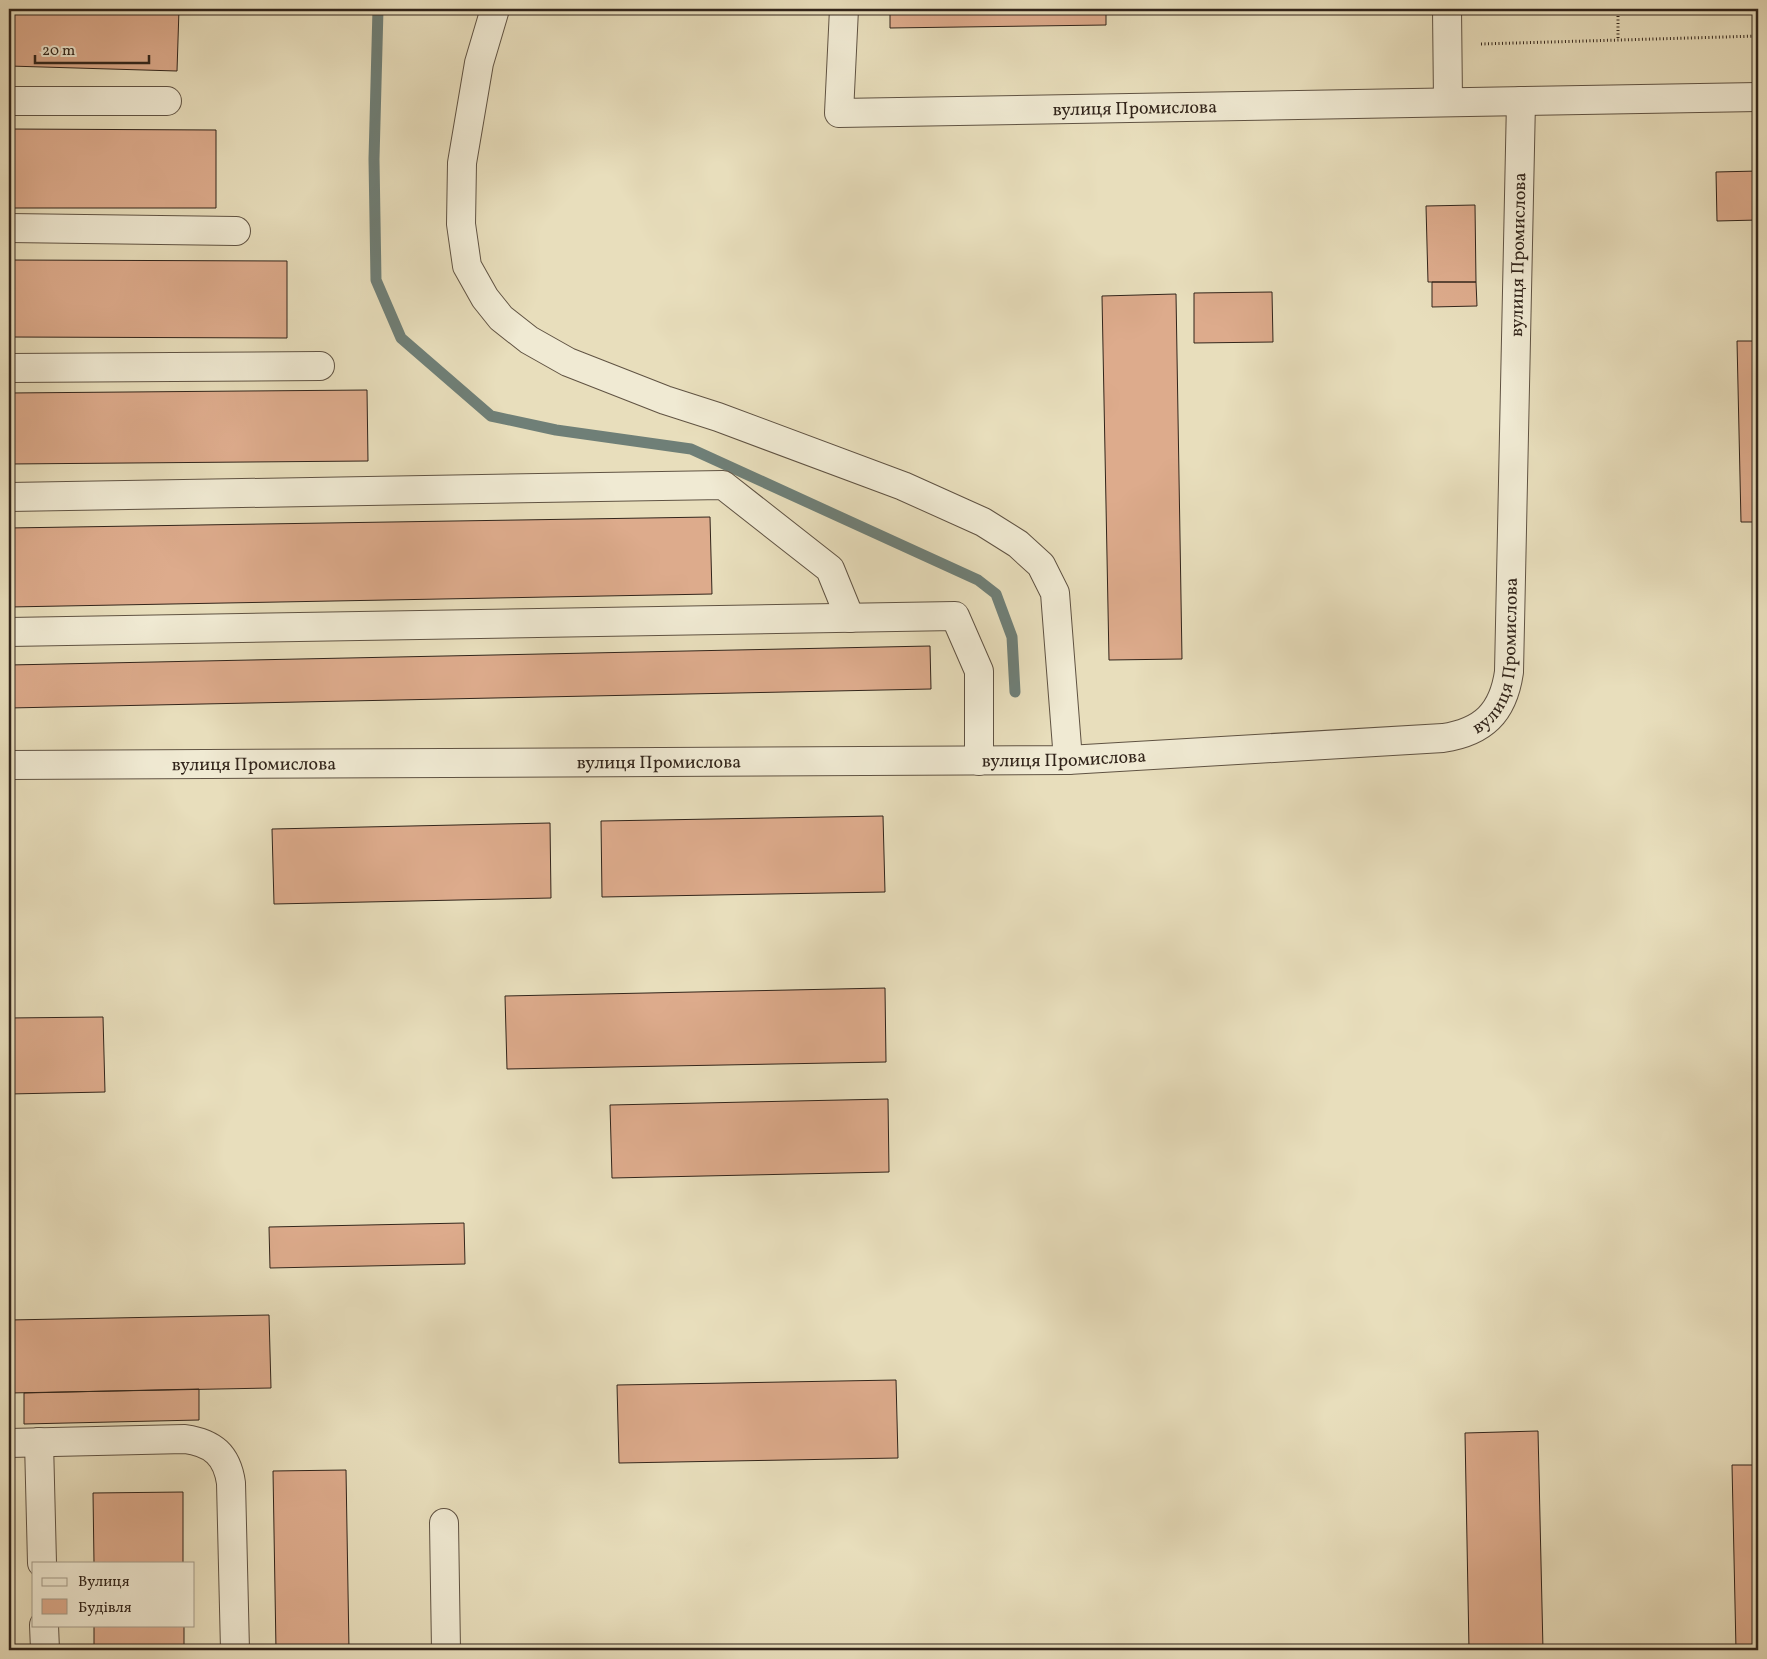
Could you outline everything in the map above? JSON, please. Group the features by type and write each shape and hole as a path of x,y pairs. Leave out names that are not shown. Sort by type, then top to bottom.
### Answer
{"street":[{"path":"495,9 479,63 462,163 460,224 467,266 485,298 501,318 529,340 568,362 664,400 718,417 903,486 983,522 1018,544 1041,565 1055,593 1068,760"},
{"name":"вулиця Промислова","path":"844,9 840,113 1758,97"},
{"path":"1447,9 1448,101"},
{"path":"9,100 167,101"},
{"name":"вулиця Промислова","path":"9,765 1068,760 1443,738 1460,736 1476,729 1490,719 1500,705 1507,690 1509,672 1521,100"},
{"path":"9,228 236,231"},
{"path":"9,368 320,366"},
{"path":"9,497 723,485 830,569 850,618"},
{"path":"9,632 955,616 979,671 980,761"},
{"path":"9,1443 185,1439 208,1444 217,1451 225,1461 231,1483 235,1650"},
{"path":"39,1442 42,1562"},
{"path":"444,1523 446,1650"},
{"path":"44,1626 45,1650"}],"path":[{"path":"1618,9 1618,40"},
{"path":"1448,45 1758,36"}],"building":[{"path":"9,9 179,9 177,71 9,66"},
{"path":"890,9 1106,9 1106,25 890,28"},
{"path":"1634,9 1758,9 1758,12 1634,14"},
{"path":"9,129 216,130 216,208 9,208"},
{"path":"1758,171 1758,220 1717,221 1716,172"},
{"path":"1475,205 1476,282 1428,282 1426,206"},
{"path":"9,260 287,261 287,338 9,337"},
{"path":"1432,282 1476,282 1477,306 1432,307"},
{"path":"1272,292 1273,342 1194,343 1194,293"},
{"path":"1176,294 1182,659 1109,660 1102,296"},
{"path":"1737,341 1758,341 1758,522 1741,522"},
{"path":"367,390 368,461 9,464 9,393"},
{"path":"710,517 712,594 9,607 9,528"},
{"path":"930,646 931,689 9,708 9,665"},
{"path":"883,816 885,892 602,897 601,821"},
{"path":"550,823 551,898 274,904 272,829"},
{"path":"885,988 886,1062 507,1069 505,996"},
{"path":"103,1017 105,1092 9,1094 9,1018"},
{"path":"888,1099 889,1172 612,1178 610,1105"},
{"path":"464,1223 465,1264 270,1268 269,1227"},
{"path":"269,1315 271,1388 9,1393 9,1320"},
{"path":"896,1380 898,1458 619,1463 617,1385"},
{"path":"199,1389 199,1420 24,1424 24,1393"},
{"path":"1538,1431 1543,1650 1469,1650 1465,1433"},
{"path":"1732,1465 1758,1465 1758,1650 1736,1650"},
{"path":"346,1470 349,1650 276,1650 273,1471"},
{"path":"183,1492 183,1562 94,1562 93,1493"},
{"path":"94,1626 184,1626 184,1650 94,1650"}],"waterway":[{"path":"378,9 374,159 376,280 401,338 491,416 556,430 691,449 978,580 996,594 1012,637 1015,692"}]}
